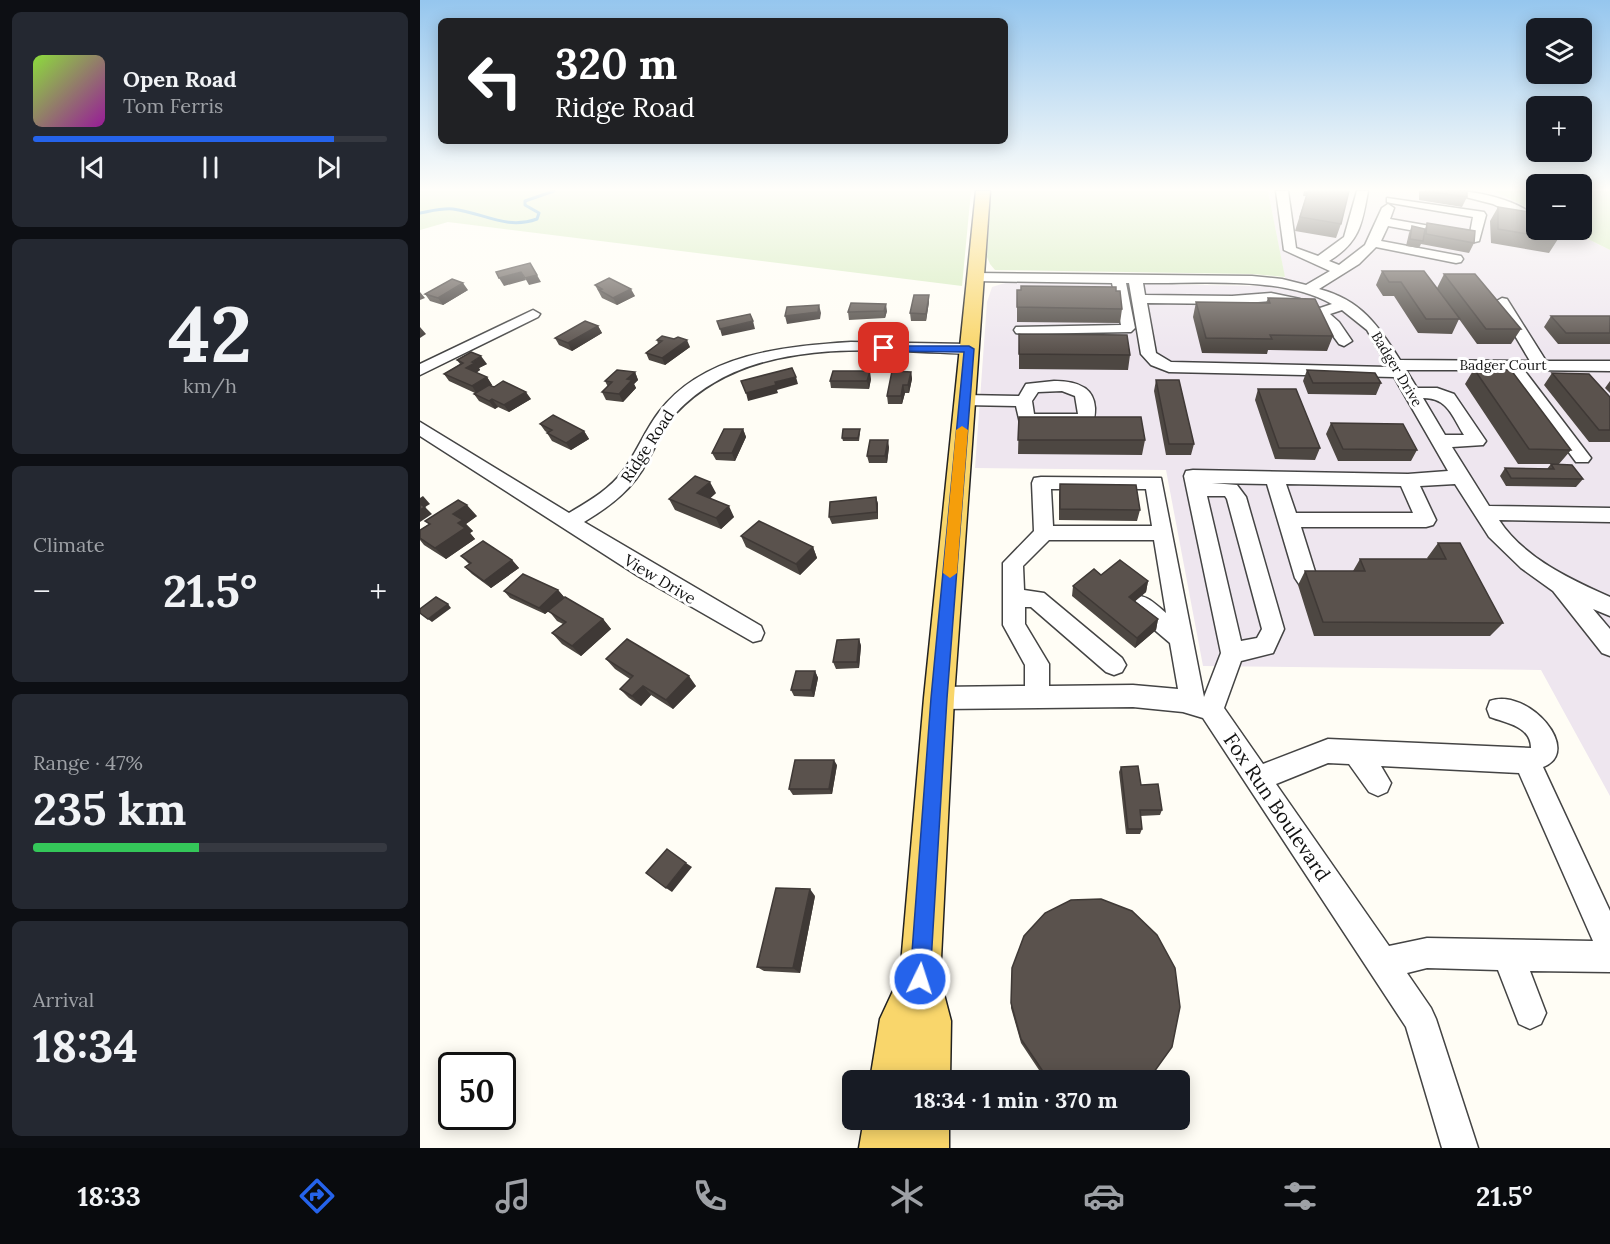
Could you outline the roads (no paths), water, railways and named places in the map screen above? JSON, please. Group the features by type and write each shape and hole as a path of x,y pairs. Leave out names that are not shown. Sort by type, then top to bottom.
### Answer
{"main road":[{"path":"928,1070 930,1021 920,979 939,698 978,245"},
{"path":"893,1070 901,1019 920,979"},
{"path":"882,1148 884,1130"},
{"path":"926,1148 927,1130"}],"street":[{"path":"1289,245 1289,248 1340,270"},
{"path":"1319,261 1345,245"},
{"path":"1311,290 1357,259 1371,245"},
{"path":"1381,245 1456,259"},
{"name":"Badger Drive","path":"975,277 1024,278 1119,286 1135,279 1268,281 1311,290 1344,304 1373,328 1463,481 1508,545 1561,585"},
{"path":"1024,278 1026,286 1048,293"},
{"name":"Badger Court","path":"1135,279 1149,354 1157,362 1169,367 1397,369 1512,365 1610,366"},
{"path":"1225,280 1232,300"},
{"path":"1021,330 1128,328 1119,286 1103,293"},
{"path":"1139,299 1232,300 1251,297 1282,299 1320,313 1334,325 1344,341"},
{"path":"1502,302 1541,366"},
{"path":"1320,313 1344,304"},
{"path":"420,370 532,315"},
{"name":"Ridge Road","path":"569,522 618,489 629,477 668,411 684,394 706,378 729,367 750,359 797,350 969,349"},
{"path":"1512,365 1582,458"},
{"path":"1412,393 1437,393 1448,398 1477,441 1440,441"},
{"path":"964,400 1023,401"},
{"path":"420,428 569,522"},
{"path":"1202,707 1232,652 1193,476 1463,481"},
{"path":"1274,477 1306,578"},
{"path":"1289,520 1426,520 1408,480"},
{"path":"1044,533 1041,483 1154,483 1181,639 1202,707"},
{"path":"1196,489 1230,489 1236,497 1273,629 1265,646 1232,652"},
{"path":"1484,513 1610,515"},
{"name":"View Drive","path":"569,522 645,570 753,633"},
{"path":"1037,697 1037,664 1014,625 1013,563 1044,533 1163,533"},
{"path":"1561,585 1610,607"},
{"path":"1561,585 1610,646"},
{"path":"1012,598 1036,599 1113,665"},
{"path":"1138,603 1181,639"},
{"path":"939,698 1133,696 1158,697 1202,707"},
{"name":"Fox Run Boulevard","path":"1202,707 1257,779 1420,1019 1460,1148"},
{"path":"1257,779 1328,751 1527,761 1539,757 1545,750 1543,739 1536,726 1517,712 1499,709"},
{"path":"1355,752 1378,783"},
{"path":"1527,761 1610,945"},
{"path":"1382,963 1427,952 1610,957"},
{"path":"1508,954 1530,1012"}]}
